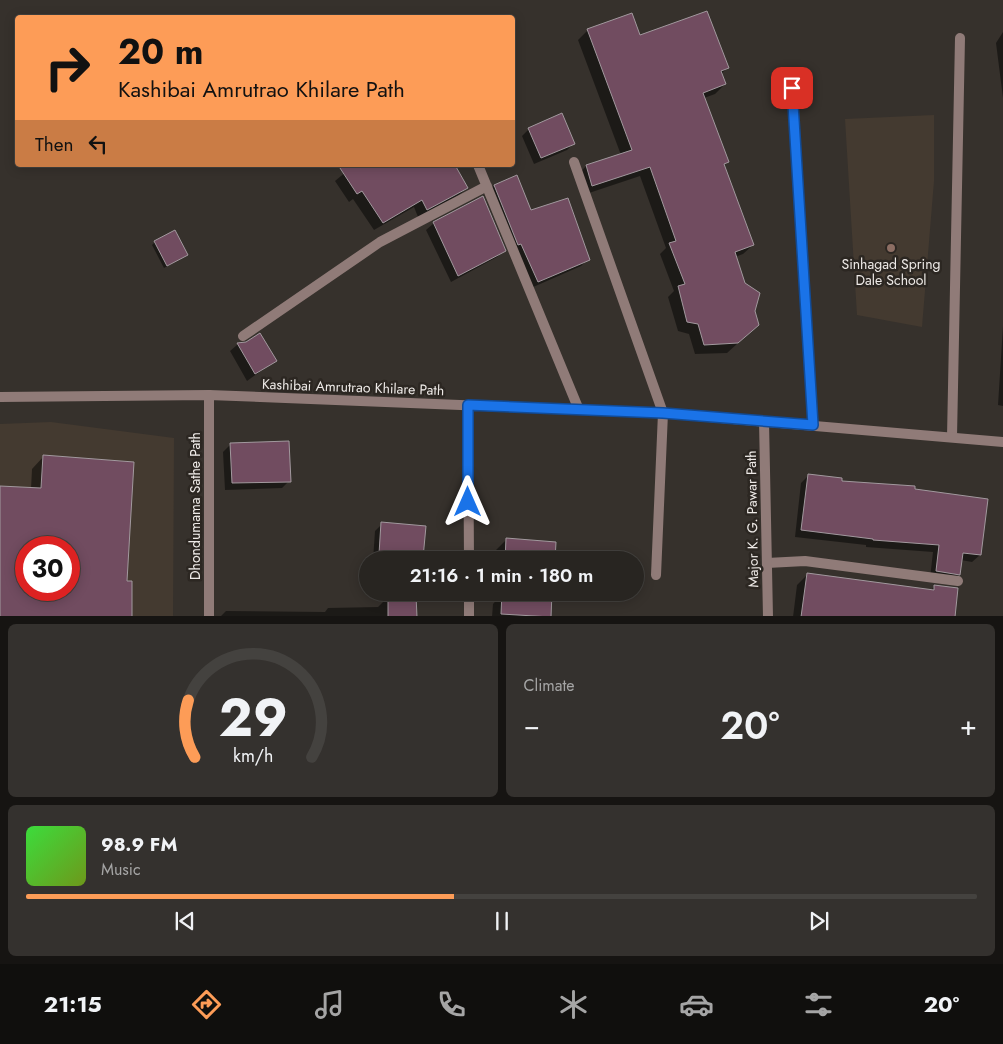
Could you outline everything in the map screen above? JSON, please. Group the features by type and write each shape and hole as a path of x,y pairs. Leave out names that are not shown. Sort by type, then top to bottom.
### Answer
{"street":[{"path":"952,437 960,38"},
{"path":"792,88 813,425"},
{"path":"574,162 663,413 656,575"},
{"path":"479,167 579,410"},
{"path":"242,336 380,242 487,186"},
{"name":"Kashibai Amrutrao Khilare Path","path":"0,397 209,395 663,413 1003,442"},
{"name":"Dhondumama Sathe Path","path":"209,395 209,616"},
{"path":"468,405 468,551"},
{"name":"Major K. G. Pawar Path","path":"764,421 768,616"},
{"path":"767,564 805,561 958,581"},
{"path":"469,601 469,616"}],"shaded area":[{"name":"Sinhagad Spring Dale School","path":"934,115 934,181 922,327 857,315 845,119"},
{"path":"51,422 174,438 173,616 0,616 0,424"}],"building":[{"path":"707,11 729,68 721,71 726,84 703,93 729,162 724,164 754,245 735,252 745,283 760,293 755,311 759,325 738,343 704,345 698,324 687,322 678,286 685,284 669,243 676,241 650,167 592,186 586,165 632,150 587,29 632,13 640,35"},
{"path":"562,113 575,144 541,158 528,128"},
{"path":"339,167 456,167 468,188 427,210 422,200 383,223 362,191 357,194"},
{"path":"517,175 531,210 568,198 590,260 538,282 521,244 518,245 494,185"},
{"path":"483,196 506,251 458,276 433,222"},
{"path":"175,230 188,255 167,266 154,241"},
{"path":"260,333 277,361 255,374 237,343 246,342"},
{"path":"289,441 291,482 232,483 230,443"},
{"path":"43,455 134,462 127,581 132,581 132,616 0,616 0,486 41,488"},
{"path":"808,474 842,478 842,481 915,486 915,489 988,499 981,555 963,553 960,575 936,571 939,545 873,540 801,530"},
{"path":"381,522 426,526 424,551 379,551"},
{"path":"506,538 556,542 556,551 505,551"},
{"path":"807,573 934,590 934,585 958,588 955,616 801,616"},
{"path":"388,601 416,601 417,616 388,616"},
{"path":"502,601 552,601 551,616 501,614"}],"place":[{"name":"Sinhagad Spring Dale School","path":"891,248"}],"route":[{"path":"468,502 468,405 663,413 813,425 792,88"}]}
